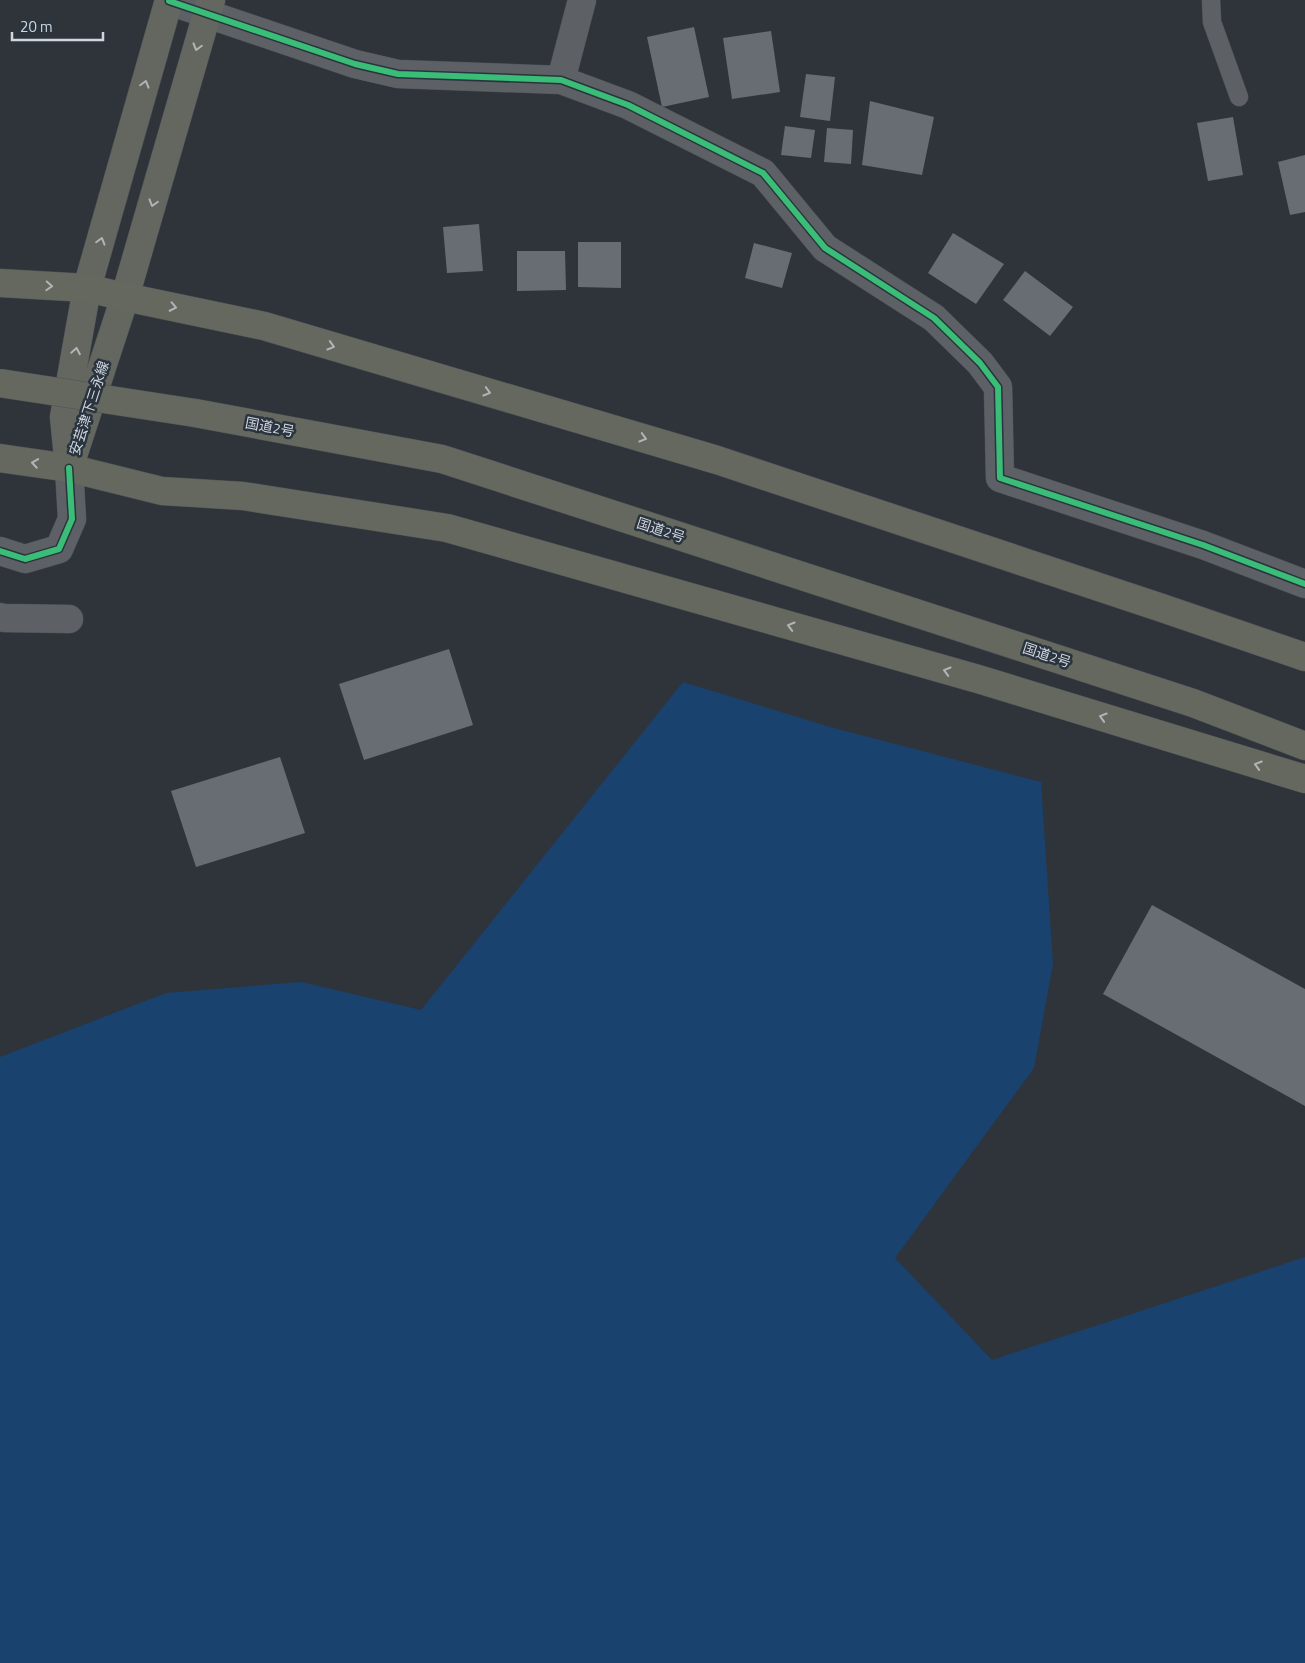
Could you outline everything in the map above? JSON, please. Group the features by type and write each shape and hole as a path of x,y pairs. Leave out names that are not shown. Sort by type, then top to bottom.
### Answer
{"highway":[{"path":"0,283 88,288 264,326 717,460 1153,604 1305,657"},
{"name":"国道2号","path":"0,383 196,413 442,459 1184,700 1305,746"},
{"path":"0,458 69,468 162,491 243,496 447,528 978,679 1305,779"}],"main road":[{"name":"安芸津下三永線","path":"69,468 64,417 88,288 169,1"},
{"name":"安芸津下三永線","path":"69,468 126,297 209,7"}],"street":[{"path":"561,80 582,0"},
{"path":"169,1 209,7 355,64 398,74 561,80 628,105 763,173 825,248 934,318 980,363 998,387 1000,478 1203,545 1305,584"},
{"path":"0,551 25,559 59,549 72,519 69,468"},
{"path":"0,617 69,619"}],"lane":[{"path":"1211,0 1212,22 1239,97"}],"shaded area":[{"path":"683,682 830,727 1041,782 1053,964 1034,1068 895,1258 992,1360 1305,1257 1305,1663 0,1663 0,1057 166,993 301,982 421,1010"}],"building":[{"path":"694,27 709,97 662,107 647,37"},
{"path":"771,31 780,92 732,99 723,38"},
{"path":"806,74 835,77 830,121 800,117"},
{"path":"870,101 934,117 922,175 862,165"},
{"path":"1233,117 1243,175 1208,181 1197,123"},
{"path":"785,126 815,130 811,158 781,155"},
{"path":"827,128 853,130 851,164 824,162"},
{"path":"1305,155 1305,212 1290,215 1278,162"},
{"path":"479,224 483,271 447,273 443,227"},
{"path":"953,233 1004,264 976,304 928,273"},
{"path":"578,242 621,242 621,288 578,287"},
{"path":"754,243 792,253 782,288 745,278"},
{"path":"517,251 565,251 566,290 517,291"},
{"path":"1025,271 1073,307 1050,336 1003,300"},
{"path":"449,649 473,725 364,760 339,684"},
{"path":"280,757 305,833 196,867 171,791"},
{"path":"1152,905 1305,989 1305,1106 1103,994"}],"cycle path":[{"path":"169,1 355,64 398,74 561,80 628,105 763,173 825,248 934,318 980,363 998,387 1000,478 1203,545 1305,584"},
{"path":"0,551 25,559 59,549 72,519 69,468"}]}
